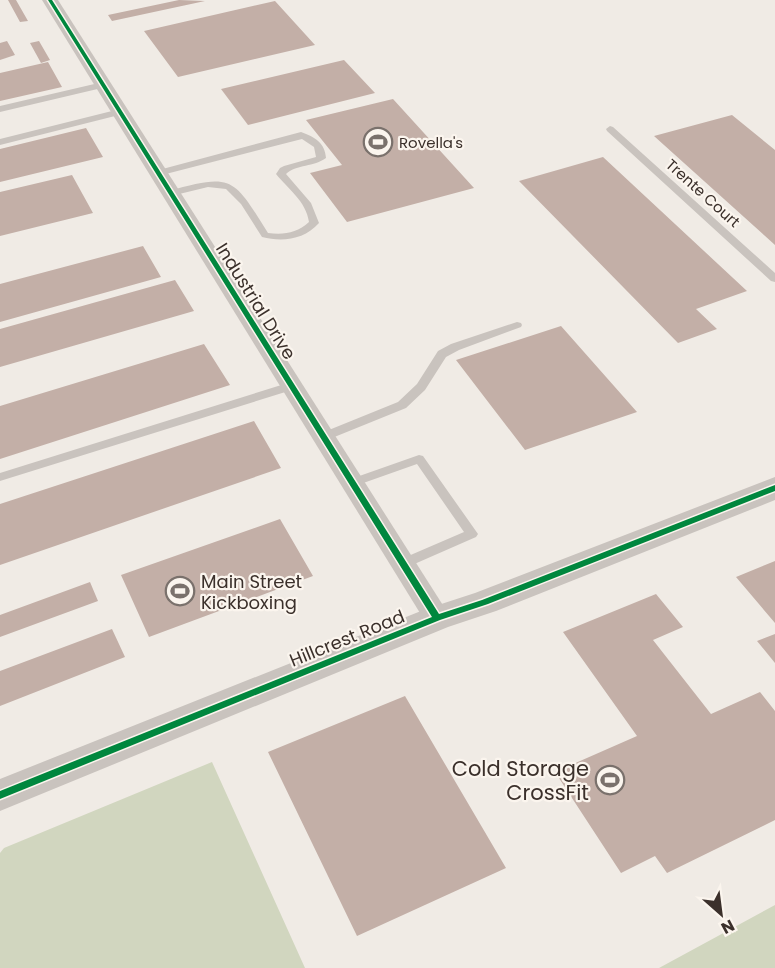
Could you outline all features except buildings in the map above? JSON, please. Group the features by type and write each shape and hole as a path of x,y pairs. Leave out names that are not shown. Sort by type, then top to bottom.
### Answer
{"street":[{"name":"Industrial Drive","path":"50,0 437,618"},
{"name":"Hillcrest Road","path":"0,795 437,618 485,602 775,488"}],"lane":[{"path":"0,109 102,85"},
{"path":"0,142 120,112"},
{"name":"Trente Court","path":"610,129 775,279"},
{"path":"158,173 301,135 315,141 321,152 321,158 310,163 290,166 281,174 314,214 314,224 306,231 291,236 279,238 265,235 236,190 227,185 208,182 171,193"},
{"path":"323,437 402,405 421,387 442,354 455,346 517,325"},
{"path":"0,477 291,386"},
{"path":"352,483 419,459 472,534 403,564"}],"green space":[{"path":"212,762 305,968 0,968 0,853 4,848"},
{"path":"775,905 775,968 659,968"}],"cycle path":[{"path":"50,0 437,618"},
{"path":"0,795 437,618 485,602 775,488"}],"place":[{"name":"Rovella's","path":"378,142"},
{"name":"Main Street Kickboxing","path":"180,591"},
{"name":"Cold Storage CrossFit","path":"610,780"}]}
